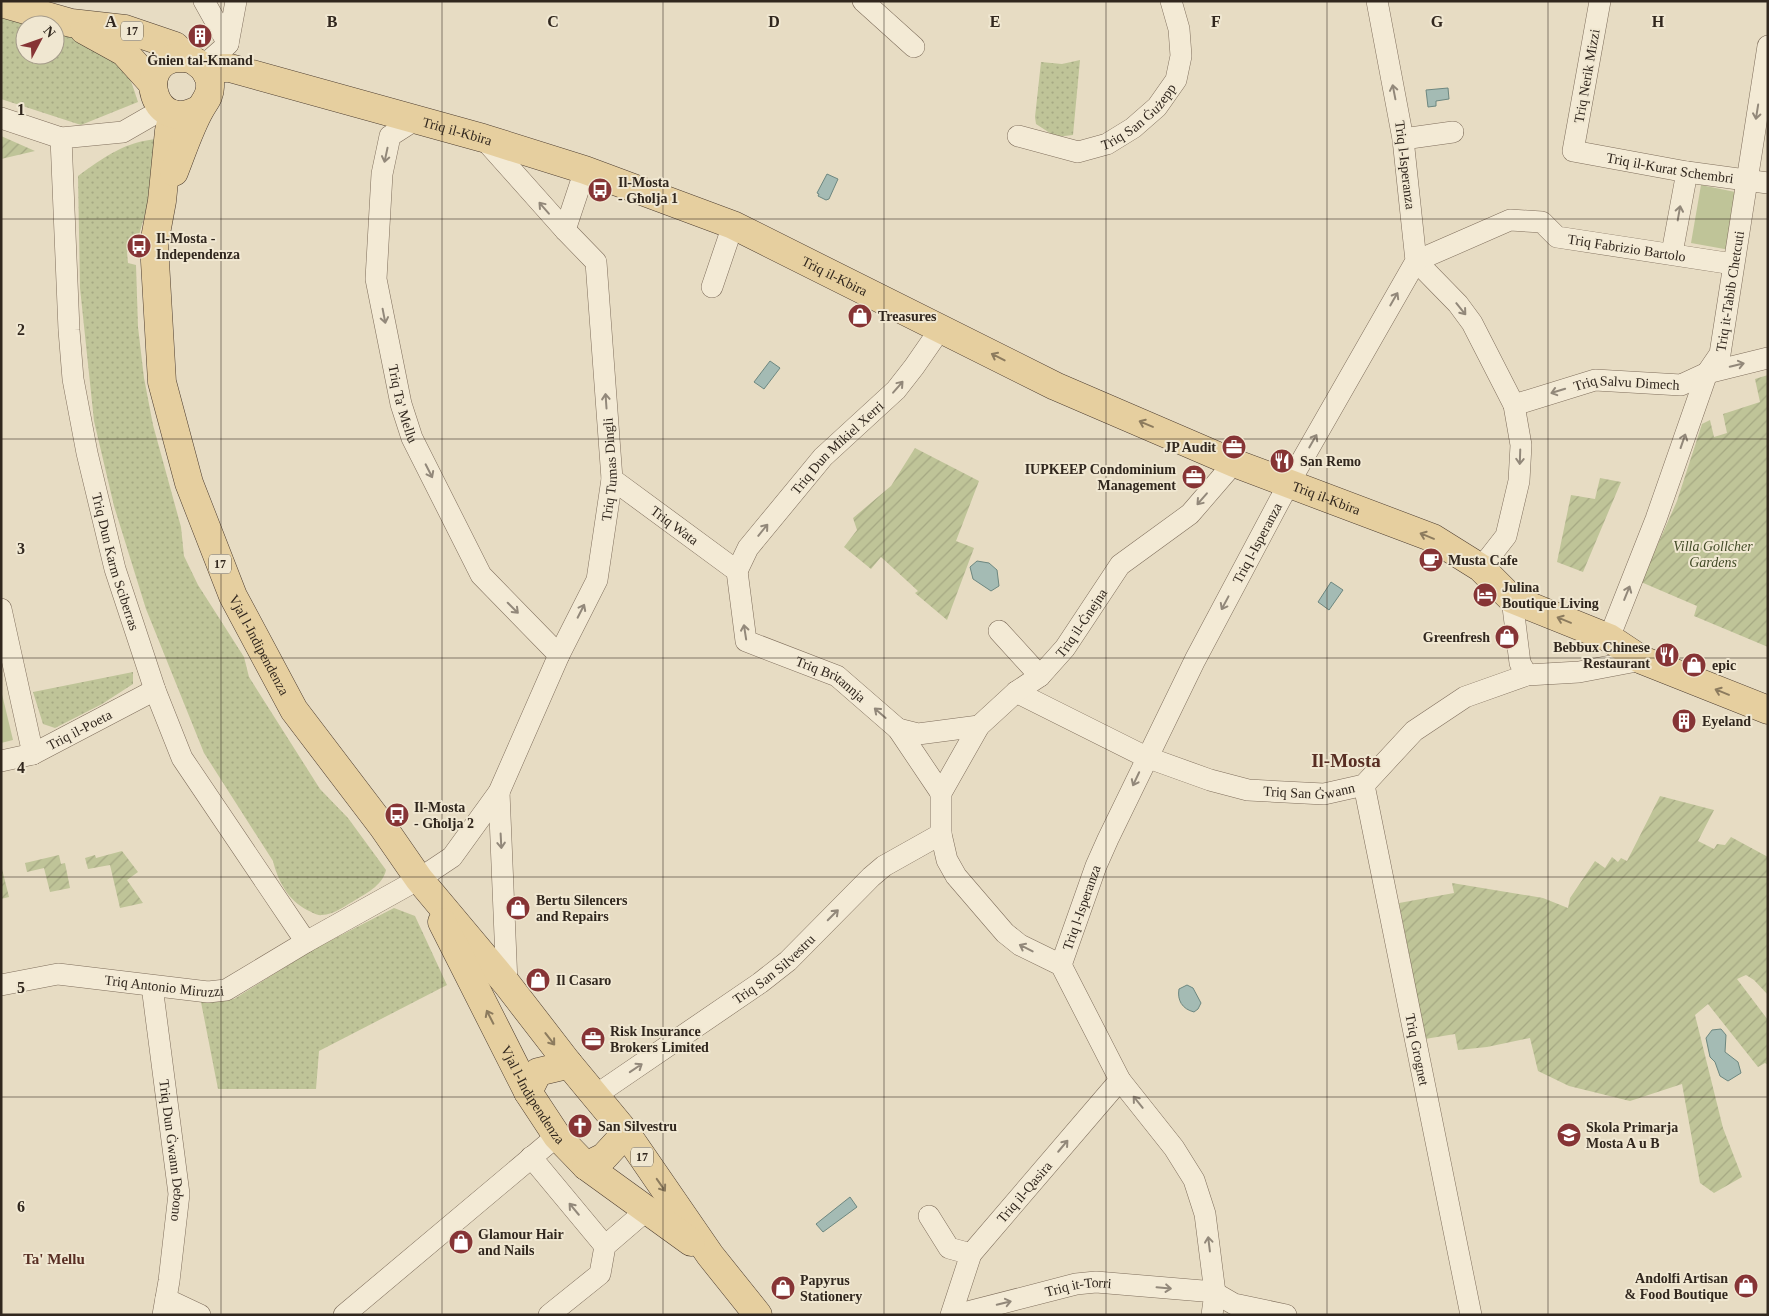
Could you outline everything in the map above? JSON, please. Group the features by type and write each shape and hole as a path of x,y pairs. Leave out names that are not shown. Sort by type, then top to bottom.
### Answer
{"main road":[{"name":"17","path":"1,3 71,23 125,29 175,46 197,65"},
{"name":"17","path":"71,23 124,52 161,100"},
{"name":"Vjal l-Indipendenza","path":"162,201 201,108 209,95 210,88 197,65 172,59 158,68 161,100 170,131 162,201 154,244 162,382 189,483 233,596 294,710 419,879 507,984 568,1063 626,1133 710,1255 758,1315"},
{"name":"Triq il-Kbira","path":"197,65 230,68 483,138 585,170 733,225 1056,386 1234,463 1433,538 1481,568 1512,599 1609,638 1642,660 1768,710"},
{"path":"161,100 188,114 201,108"},
{"name":"Vjal l-Indipendenza","path":"419,879 528,1092 558,1136 586,1166 710,1255"},
{"path":"528,1092 538,1072 568,1063"},
{"path":"586,1166 604,1157 626,1133"}],"street":[{"path":"204,1 228,44"},
{"path":"197,65 210,60 228,44 236,1"},
{"path":"863,1 914,47"},
{"name":"Triq San Ġużepp","path":"1018,136 1078,152 1107,144 1133,128 1157,107 1176,80 1182,56 1180,29 1171,1"},
{"name":"Triq l-Isperanza","path":"1061,965 1096,866 1146,757 1289,483 1416,261 1403,139 1378,1"},
{"name":"Triq Nerik Mizzi","path":"1573,151 1600,1"},
{"name":"Triq it-Tabib Chetcuti","path":"1609,638 1656,519 1707,373 1720,354 1768,46"},
{"path":"1,118 61,138 122,132 161,100"},
{"name":"Triq Ta' Mellu","path":"415,120 390,136 382,174 376,279 401,404 412,438 481,576 559,655"},
{"path":"1403,139 1453,132"},
{"name":"Triq Dun Karm Sciberras","path":"61,138 68,330 73,379 87,454 115,569 155,690 182,758 306,942"},
{"name":"Triq Tumas Dingli","path":"419,879 452,857 499,792 559,655 597,580 612,479 596,262 483,138"},
{"name":"Triq il-Kurat Schembri","path":"1573,151 1687,172 1768,183"},
{"path":"565,230 585,170"},
{"path":"1672,253 1687,172"},
{"name":"Triq Fabrizio Bartolo","path":"1416,261 1510,220 1542,222 1556,236 1733,264"},
{"path":"712,287 733,225"},
{"path":"1416,261 1458,304 1472,323 1514,405 1521,445 1519,481 1506,536 1481,568"},
{"name":"Triq Dun Mikiel Xerri","path":"737,571 748,548 823,457 896,390 941,328"},
{"name":"Triq Salvu Dimech","path":"1514,405 1595,380 1681,385 1707,373 1768,358"},
{"name":"Triq il-Ġnejna","path":"941,793 979,726 1016,692 1040,676 1065,648 1120,565 1190,514 1234,463"},
{"name":"Triq Wata","path":"612,479 737,571"},
{"name":"Triq Britannja","path":"737,571 746,641 837,676 898,729 941,793"},
{"path":"1512,599 1520,663 1526,676"},
{"path":"1,609 33,754"},
{"path":"998,631 1040,676"},
{"name":"Triq San Ġwann","path":"1016,692 1146,757 1210,780 1248,790 1324,794 1364,785 1414,731 1465,696 1526,676 1579,672 1642,660"},
{"name":"Triq il-Poeta","path":"1,761 33,754 155,690"},
{"path":"898,729 918,734 979,726"},
{"name":"Triq Grognet","path":"1364,785 1471,1315"},
{"name":"Triq Tumas Dingli","path":"499,792 507,984"},
{"path":"941,793 941,834 947,860 956,876 1005,933 1020,945 1061,965 1120,1080 1174,1148 1194,1180 1205,1214 1212,1315"},
{"name":"Triq San Silvestru","path":"596,1095 760,983 788,961 877,872 941,834"},
{"name":"Triq Antonio Miruzzi","path":"1,985 58,974 208,992 226,990 306,942 419,879"},
{"name":"Triq Dun Ġwann Debono","path":"152,986 179,1194 164,1307"},
{"name":"Triq il-Qasira","path":"951,1315 971,1254 1120,1080"},
{"path":"350,1312 558,1136"},
{"path":"531,1157 605,1246"},
{"path":"549,1315 600,1274 605,1246 648,1209"},
{"path":"929,1216 949,1248 971,1254"},
{"name":"Triq it-Torri","path":"956,1315 1076,1284 1096,1282 1209,1292 1234,1304 1286,1315"},
{"path":"164,1307 200,1315"}],"green space":[{"path":"1,15 15,19 15,65 65,65 65,35 118,60 128,75 138,102 81,125 1,99"},
{"path":"1080,60 1073,135 1056,137 1036,124 1035,117 1041,62 1062,64"},
{"path":"1,136 35,151 1,159"},
{"path":"158,139 155,179 137,242 127,252 128,263 136,265 138,327 144,378 153,425 181,527 184,556 198,585 244,657 249,677 320,789 348,818 386,870 379,883 371,890 340,909 326,915 318,915 307,910 289,895 281,883 273,861 204,753 146,609 114,506 94,421 80,288 78,176 116,151 146,140"},
{"path":"1701,185 1740,193 1730,250 1691,243"},
{"name":"Villa Gollcher Gardens","path":"1768,375 1768,647 1694,616 1697,606 1641,582 1677,501 1702,424 1710,420 1714,437 1727,433 1723,414 1760,402 1755,379"},
{"path":"915,448 979,481 956,541 974,548 947,620 915,593 918,591 881,557 871,569 844,547 857,530 853,518 891,486"},
{"path":"1600,478 1621,482 1583,572 1557,562 1571,495 1595,499"},
{"path":"133,672 133,684 102,704 55,728 43,724 33,692"},
{"path":"1,690 13,740 1,743"},
{"path":"1660,796 1714,810 1698,841 1714,849 1717,844 1725,845 1731,837 1768,857 1768,995 1754,980 1746,975 1737,979 1768,1020 1768,1065 1765,1063 1758,1067 1708,1004 1695,1015 1723,1128 1742,1177 1714,1193 1700,1183 1682,1084 1630,1101 1569,1086 1538,1071 1530,1038 1487,1047 1458,1050 1455,1034 1425,1039 1399,903 1454,893 1452,883 1543,898 1568,908 1570,898 1595,861 1605,868 1612,857 1618,862 1621,858 1627,861"},
{"path":"122,851 138,872 127,880 143,903 120,908 110,865 88,869 85,858 95,855 96,858"},
{"path":"59,855 61,864 65,863 70,888 50,892 44,868 27,872 25,863"},
{"path":"1,865 9,897 1,899"},
{"path":"394,908 415,916 447,985 319,1051 316,1089 218,1089 201,1002 234,999 316,948"}],"water":[{"path":"1448,88 1449,99 1436,101 1436,106 1428,107 1426,90"},
{"path":"827,174 838,179 829,199 826,200 818,196 819,194 817,193"},
{"path":"770,361 780,368 764,389 754,382"},
{"path":"977,561 989,563 997,570 999,586 991,591 973,579 970,567"},
{"path":"1331,582 1343,590 1329,610 1318,602"},
{"path":"1187,985 1193,988 1201,1003 1194,1012 1186,1009 1181,1004 1179,997 1179,989"},
{"path":"1721,1029 1726,1035 1725,1052 1738,1062 1741,1073 1728,1081 1720,1076 1715,1062 1710,1057 1706,1038 1712,1030"},
{"path":"850,1197 857,1207 823,1232 816,1224"}],"place":[{"name":"Ġnien tal-Kmand","path":"200,36"},
{"name":"Il-Mosta - Għolja 1","path":"600,190"},
{"name":"Il-Mosta - Independenza","path":"139,246"},
{"name":"Treasures","path":"860,316"},
{"name":"JP Audit","path":"1234,447"},
{"name":"San Remo","path":"1282,461"},
{"name":"IUPKEEP Condominium Management","path":"1194,477"},
{"name":"Musta Cafe","path":"1431,560"},
{"name":"Julina Boutique Living","path":"1485,595"},
{"name":"Greenfresh","path":"1507,637"},
{"name":"Bebbux Chinese Restaurant","path":"1667,655"},
{"name":"epic","path":"1694,665"},
{"name":"Eyeland","path":"1684,721"},
{"name":"Il-Mosta - Għolja 2","path":"397,815"},
{"name":"Bertu Silencers and Repairs","path":"518,908"},
{"name":"Il Casaro","path":"538,980"},
{"name":"Risk Insurance Brokers Limited","path":"593,1039"},
{"name":"San Silvestru","path":"580,1126"},
{"name":"Skola Primarja Mosta A u B","path":"1569,1135"},
{"name":"Glamour Hair and Nails","path":"461,1242"},
{"name":"Andolfi Artisan & Food Boutique","path":"1746,1286"},
{"name":"Papyrus Stationery","path":"783,1288"}],"district":[{"name":"Il-Mosta","path":"1346,760"},
{"name":"Ta' Mellu","path":"54,1259"}]}
